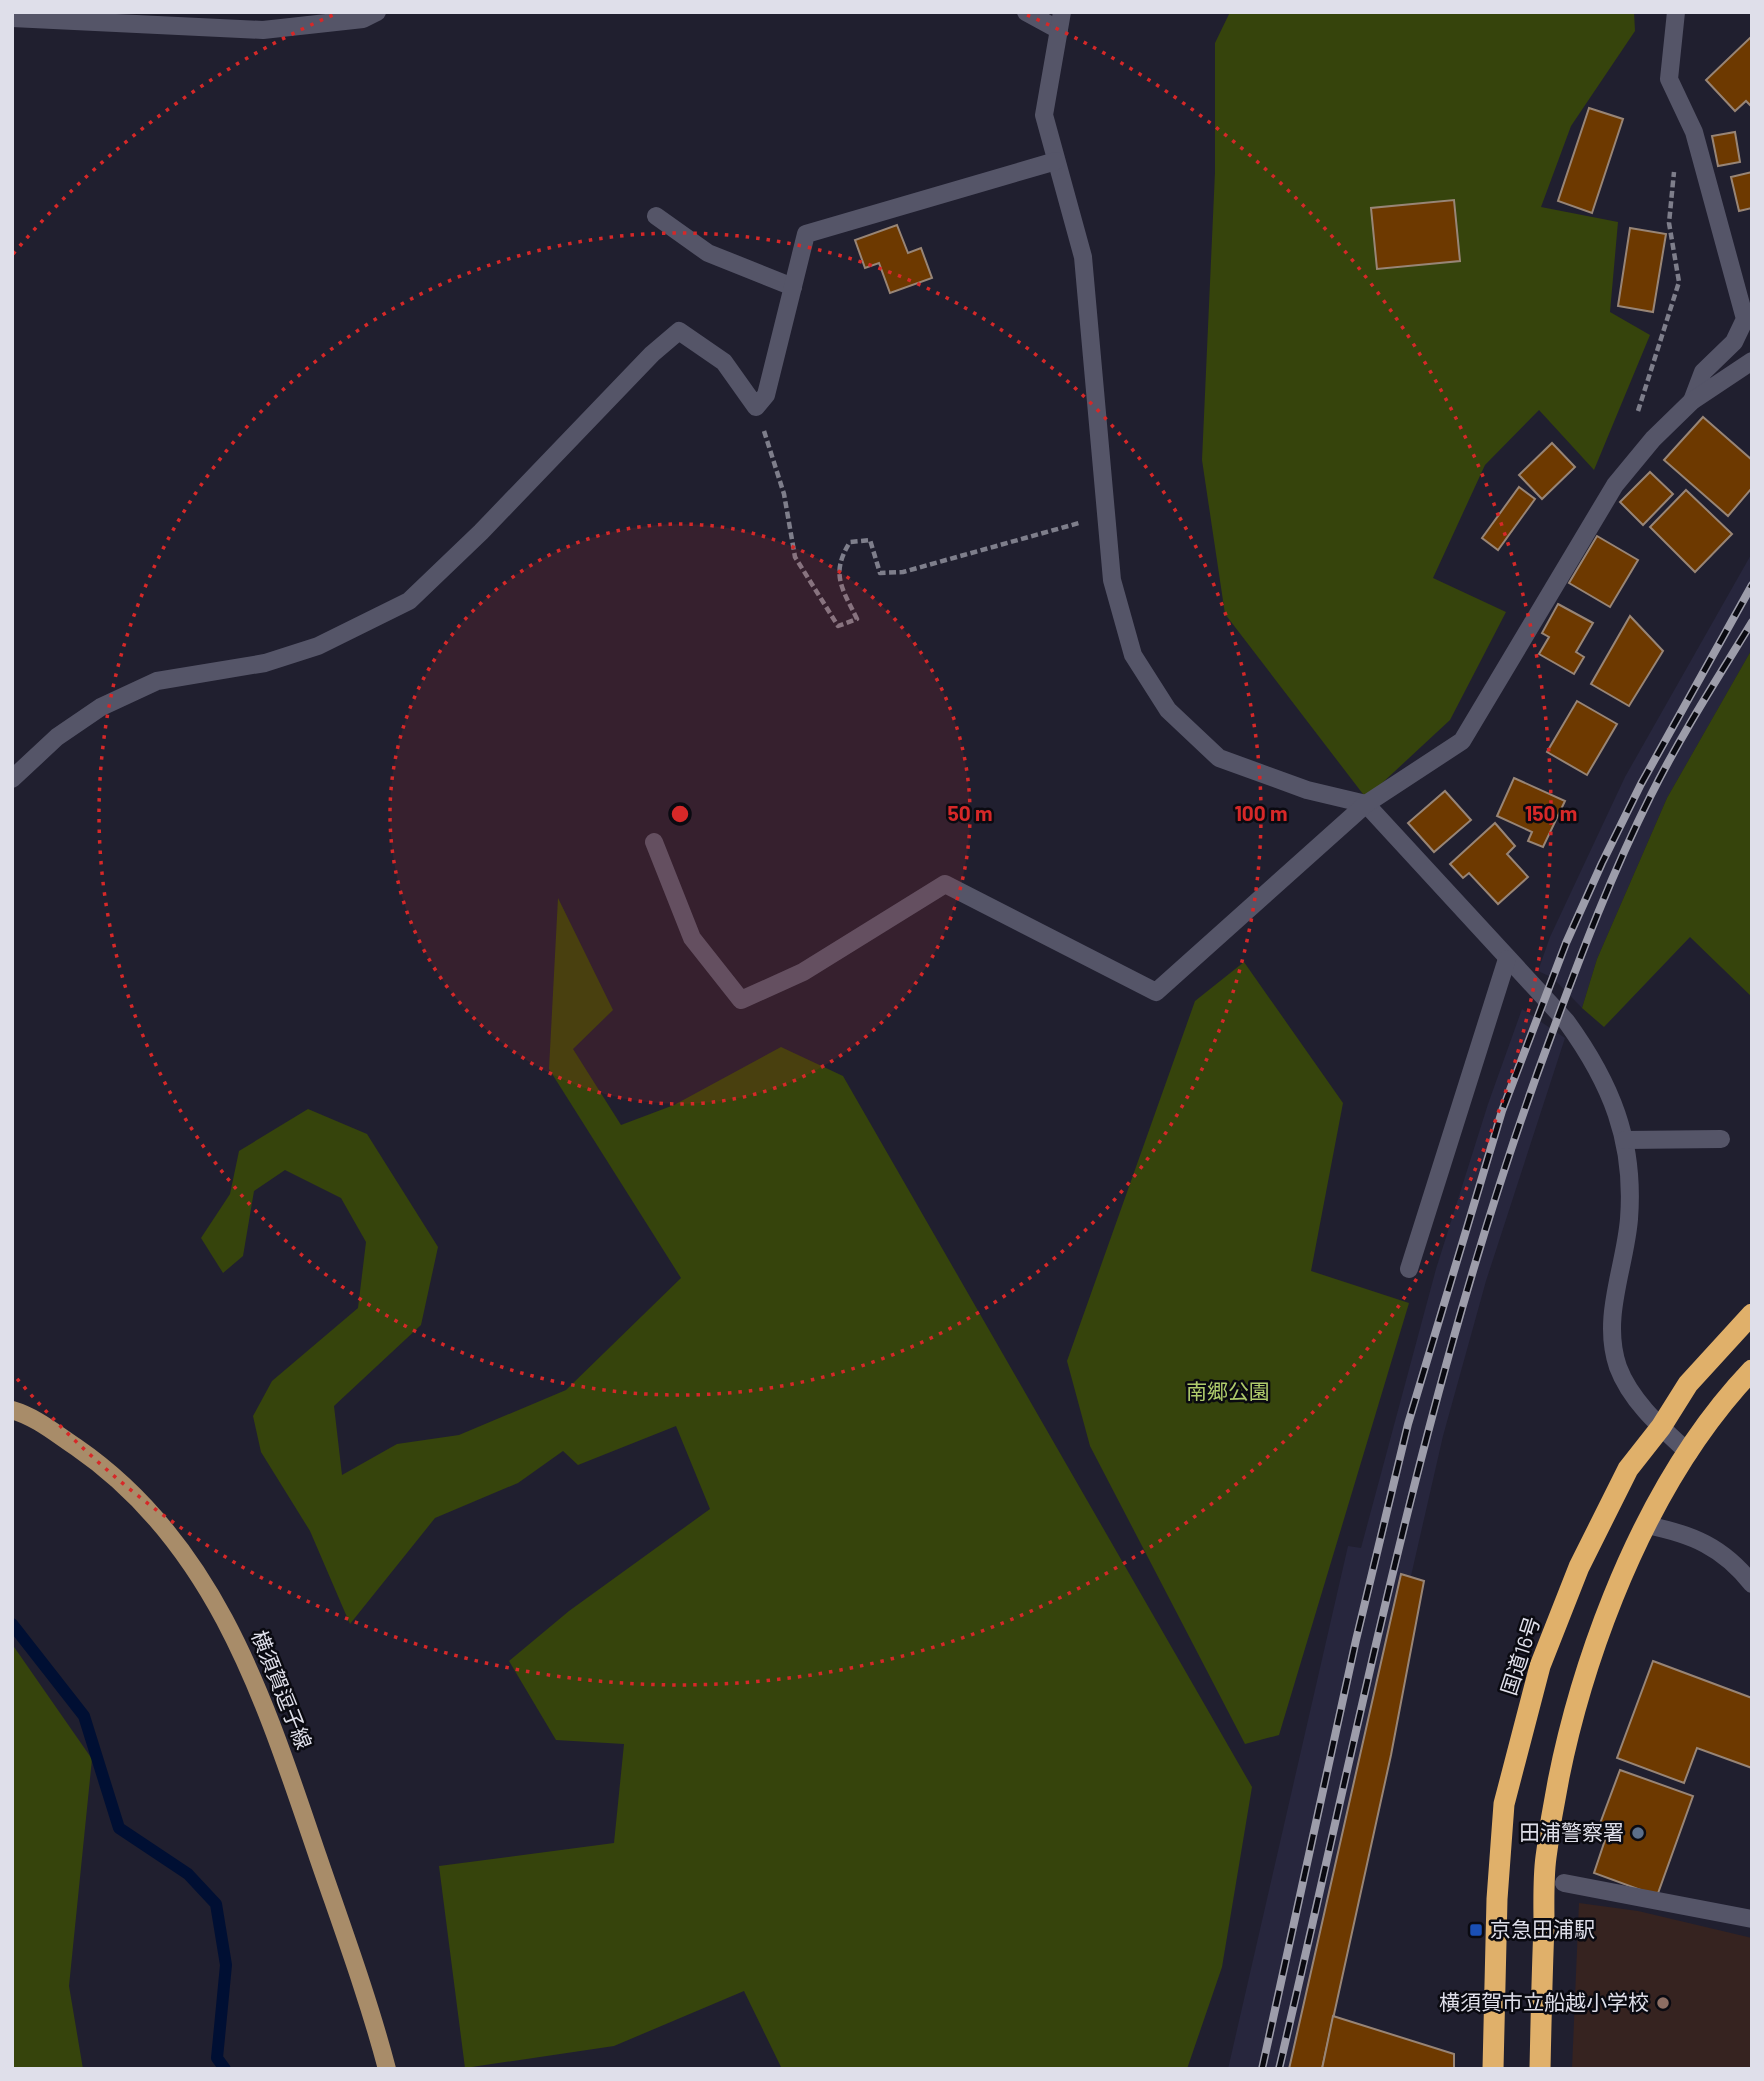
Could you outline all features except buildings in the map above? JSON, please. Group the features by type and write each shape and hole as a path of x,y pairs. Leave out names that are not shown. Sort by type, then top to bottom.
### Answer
{"highway":[{"name":"国道16号","path":"1493,2069 1497,1899 1504,1804 1540,1666 1579,1567 1628,1469 1661,1427 1688,1384 1752,1314"},
{"path":"1540,2069 1545,1858 1563,1768 1603,1622 1659,1497 1752,1370"}],"main road":[{"name":"横須賀逗子線","path":"12,1410 29,1415 111,1472 176,1539 228,1622 271,1719 373,2017 387,2069"}],"street":[{"path":"12,18 263,30 363,19 377,12"},
{"path":"1026,12 1061,21 1044,115 1083,257 1112,580 1133,655 1168,710 1219,758 1307,790 1366,804 1566,1021 1585,1047 1622,1121 1625,1140 1629,1220 1615,1289 1613,1327 1618,1366 1630,1389 1661,1427 1689,1453"},
{"path":"1676,12 1669,79 1695,132 1745,319 1734,342 1703,372 1692,401"},
{"path":"12,779 57,737 101,707 157,681 265,663 318,646 409,601 481,532 652,354 679,331 724,362 756,407 766,395 806,234 1056,161"},
{"path":"656,216 708,253 793,287"},
{"path":"654,842 692,938 741,999 803,972 945,884 1156,992 1366,804 1462,741 1615,485 1654,439 1692,401 1752,361"},
{"path":"1409,1269 1507,959"},
{"path":"1625,1140 1721,1139"},
{"path":"1646,1525 1670,1530 1723,1551 1752,1584"},
{"path":"1564,1882 1752,1919"}],"path":[{"path":"1635,421 1679,282 1669,223"},
{"path":"756,407 784,494 795,557 838,626 857,619 839,582 839,559 850,542 870,540 880,573 903,572 1107,516"}],"shaded area":[{"path":"1752,553 1752,649 1667,798 1597,959 1582,1008 1553,978 1538,971 1550,937 1625,777"},
{"path":"1522,1009 1565,1038 1486,1281 1443,1436 1411,1576 1424,1581 1391,1755 1333,2015 1454,2054 1454,2069 1228,2069 1348,1546 1361,1548 1436,1269 1488,1104"},
{"name":"横須賀市立船越小学校","path":"1579,1903 1638,1911 1752,1938 1752,2069 1572,2069"}],"green space":[{"path":"1230,12 1634,12 1635,31 1571,126 1541,207 1618,222 1610,312 1650,335 1594,470 1539,410 1485,465 1433,578 1506,612 1450,720 1366,798 1225,614 1202,460 1215,172 1215,43"},
{"path":"1752,649 1752,997 1690,937 1604,1027 1582,1008 1597,959 1667,798"},
{"path":"558,898 613,1010 573,1049 621,1125 674,1105 781,1047 843,1076 1252,1787 1222,1967 1187,2069 779,2069 781,2067 744,1991 614,2046 465,2068 439,1866 614,1843 624,1744 556,1740 509,1661 569,1611 710,1509 676,1426 578,1465 563,1451 518,1483 435,1518 350,1624 310,1531 261,1452 253,1416 272,1381 358,1308 366,1242 341,1198 285,1170 254,1191 243,1256 223,1273 201,1238 230,1194 239,1151 308,1109 367,1134 438,1247 421,1325 334,1406 342,1475 397,1444 459,1435 566,1390 681,1278 549,1069"},
{"name":"南郷公園","path":"1244,962 1343,1103 1311,1271 1409,1303 1279,1735 1245,1744 1090,1446 1067,1361 1195,1001"},
{"path":"12,1644 92,1759 69,1986 83,2069 12,2069"}],"waterway":[{"path":"12,1624 84,1716 119,1828 188,1874 216,1904 226,1965 217,2058 225,2069"}],"railway":[{"path":"1262,2069 1356,1640 1408,1424 1502,1111 1566,943 1602,863 1641,784 1752,585"},
{"path":"1279,2069 1399,1548 1467,1290 1507,1162 1551,1036 1623,854 1675,751 1752,622"}],"place":[{"name":"田浦警察署","path":"1638,1833"},
{"name":"京急田浦駅","path":"1476,1930"},
{"name":"横須賀市立船越小学校","path":"1663,2003"}]}
